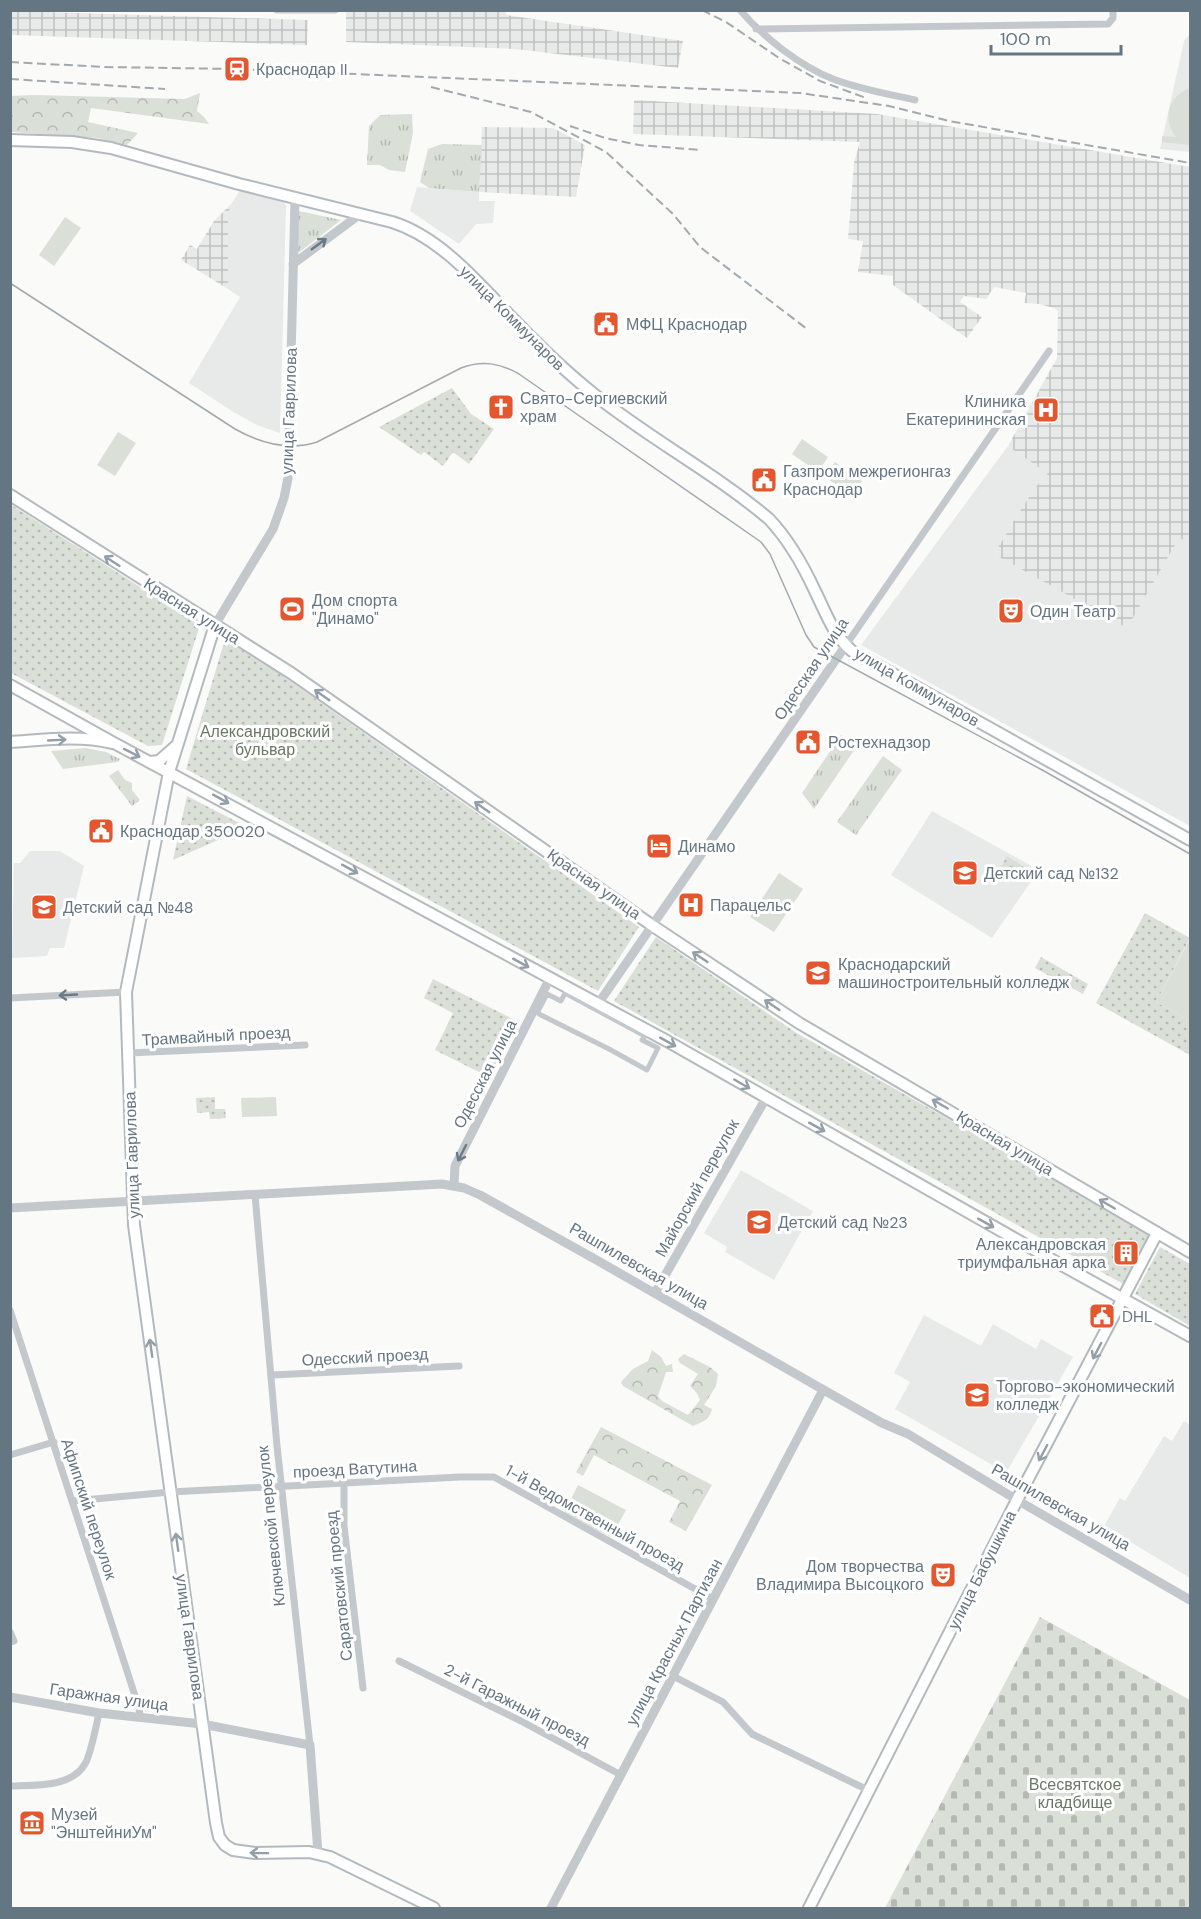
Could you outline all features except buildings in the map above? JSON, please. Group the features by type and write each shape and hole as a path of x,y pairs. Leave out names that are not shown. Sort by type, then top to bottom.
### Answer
{"main road":[{"name":"улица Коммунаров","path":"10,140 72,142 111,148 295,199 400,225 429,241 474,279 568,373 769,519 789,543 804,567 832,627 846,645 875,665 1191,840"},
{"name":"Красная улица","path":"10,495 291,673 653,926 799,1023 1191,1251"},
{"name":"улица Гаврилова","path":"215,626 169,772 126,992 134,1225 216,1823 219,1837 225,1845 244,1852 318,1853 434,1908"},
{"path":"10,685 667,1041 1191,1336"},
{"path":"10,742 74,739 114,743"},
{"path":"150,762 159,761 176,746"},
{"name":"улица Бабушкина","path":"809,1908 1017,1500 1158,1233"}],"street":[{"path":"277,10 335,11"},
{"path":"740,10 756,28 794,57 832,79 915,100"},
{"path":"756,28 1108,24 1113,18 1113,10"},
{"name":"улица Гаврилова","path":"215,626 273,529 284,498 289,471 295,199"},
{"path":"293,264 359,215"},
{"name":"Одесская улица","path":"598,1004 1049,351"},
{"name":"Одесская улица","path":"454,1186 455,1166 550,978"},
{"path":"10,998 126,992"},
{"path":"565,993 645,1036 642,1040 658,1048 647,1070 609,1048 539,1014 538,1011 547,994 561,1001 565,993"},
{"name":"Трамвайный проезд","path":"128,1053 305,1045"},
{"name":"Майорский переулок","path":"655,1293 766,1098"},
{"name":"Рашпилевская улица","path":"10,1208 442,1184 454,1186 488,1199 823,1390 882,1423 908,1434 1191,1600"},
{"name":"Ключевской переулок","path":"255,1195 281,1487 310,1745 318,1853"},
{"name":"Афипский переулок","path":"10,1310 140,1716"},
{"name":"Одесский проезд","path":"272,1375 459,1366"},
{"name":"улица Красных Партизан","path":"552,1908 823,1390"},
{"path":"10,1455 54,1442"},
{"name":"проезд Ватутина","path":"73,1502 170,1492 460,1477"},
{"name":"1-й Ведомственный проезд","path":"460,1477 494,1477 714,1599"},
{"name":"Саратовский проезд","path":"344,1482 344,1526 363,1688"},
{"path":"10,1632 14,1641 10,1642"},
{"name":"2-й Гаражный проезд","path":"399,1660 521,1721 621,1775"},
{"path":"673,1676 723,1701 752,1734 870,1791"},
{"name":"Гаражная улица","path":"10,1697 99,1713 202,1724 310,1745"},
{"path":"10,1786 51,1784 72,1777 85,1764 99,1713"}],"shaded area":[{"path":"11,11 308,20 307,45 11,35"},
{"path":"346,11 506,11 506,15 683,41 678,68 515,49 346,42"},
{"path":"1190,34 1190,152 1160,149 1184,41"},
{"path":"634,100 877,114 1190,167 1190,543 1179,538 1127,628 994,554 1023,506 1041,480 1048,474 1008,446 1057,358 1058,311 1039,304 1024,303 1026,293 994,287 986,299 964,296 960,302 982,317 967,338 893,285 893,276 858,272 863,241 848,239 854,163 860,142 633,134"},
{"path":"482,127 553,128 585,145 576,197 479,192"},
{"path":"417,187 479,192 479,201 495,201 493,223 476,224 459,244 410,211"},
{"path":"240,190 284,202 286,206 280,433 257,425 235,413 189,383 240,297 228,289 228,214"},
{"path":"232,203 228,214 228,289 181,260 190,245 197,249 214,221"},
{"path":"1008,446 1049,474 1041,480 1023,506 994,554 1127,627 1179,537 1190,543 1190,826 861,645"},
{"name":"Детский сад №132","path":"932,811 1039,870 992,938 891,875"},
{"name":"Детский сад №48","path":"30,851 60,851 84,866 64,948 50,948 47,956 12,958 14,863 20,863"},
{"name":"Детский сад №23","path":"741,1170 813,1211 774,1280 725,1252 727,1247 704,1233"},
{"name":"Торгово-экономический колледж","path":"924,1315 981,1346 993,1324 1036,1349 1041,1339 1073,1357 1006,1473 895,1409 910,1382 894,1373"},
{"path":"1184,1421 1190,1425 1190,1578 1104,1526 1120,1498 1125,1501 1164,1436 1172,1441"}],"green space":[{"path":"1190,88 1190,145 1162,142 1162,136 1176,137 1169,122 1170,108 1177,96"},
{"path":"200,93 197,111 209,124 91,108 88,122 138,133 127,145 97,138 11,132 11,96 185,99"},
{"path":"412,114 413,133 405,172 389,170 380,165 367,165 369,126 380,115"},
{"path":"442,144 482,145 479,192 429,188 420,182 428,149"},
{"path":"299,211 341,220 297,254"},
{"path":"65,217 81,228 54,266 39,255"},
{"path":"452,388 471,414 494,429 469,464 453,452 443,466 424,452 421,455 379,427"},
{"path":"118,432 136,443 115,476 97,465"},
{"path":"802,439 828,457 818,472 792,454"},
{"path":"835,462 862,481 852,496 825,477"},
{"name":"Александровский бульвар","path":"10,504 200,625 162,745 148,746 11,673"},
{"name":"Александровский бульвар","path":"226,636 639,927 598,991 186,769"},
{"path":"841,735 857,746 814,809 802,793"},
{"path":"85,748 106,752 120,759 118,762 63,769 51,751"},
{"path":"883,756 902,770 856,835 837,822"},
{"path":"118,770 125,780 132,783 132,790 140,800 132,806 109,776"},
{"path":"187,796 247,827 173,860"},
{"path":"1007,856 1024,867 1015,882 998,872"},
{"path":"779,873 803,889 774,932 750,917"},
{"path":"1145,913 1190,938 1156,1002 1190,1021 1190,1055 1096,1003"},
{"path":"656,937 795,1032 1152,1235 1125,1285 614,1001"},
{"path":"1190,939 1190,1021 1156,1002"},
{"path":"1041,957 1088,984 1083,994 1035,968"},
{"path":"433,979 519,1022 491,1078 435,1050 453,1013 424,998"},
{"path":"215,1097 215,1109 225,1109 226,1118 210,1119 209,1112 197,1113 196,1098"},
{"path":"276,1097 277,1116 242,1117 241,1098"},
{"path":"1160,1247 1190,1264 1190,1326 1135,1294"},
{"path":"652,1350 661,1357 666,1366 672,1364 673,1372 666,1372 658,1396 662,1401 688,1415 700,1400 690,1386 698,1374 680,1363 678,1359 684,1354 710,1367 718,1374 716,1386 704,1405 712,1409 705,1420 693,1426 623,1386 621,1382 633,1369 648,1361"},
{"path":"601,1427 712,1485 686,1531 669,1522 680,1501 594,1455 583,1476 576,1472"},
{"path":"578,1485 626,1510 611,1537 564,1513"},
{"name":"Всесвятское кладбище","path":"1040,1617 1190,1700 1190,1908 885,1908"}],"tram line":[{"path":"10,283 235,429 265,442 285,446 317,442 461,368 484,363 512,370 761,542 770,554 806,635 814,647 1044,771 1190,854"}],"railway":[{"path":"702,10 726,22 779,58 820,81 866,98"},
{"path":"10,62 104,67 237,69 800,93 889,106 949,121 1190,163"},
{"path":"10,79 165,89"},
{"path":"431,87 531,112 606,152 673,214 700,247 807,329"},
{"path":"570,126 605,138 639,145 700,150"}],"place":[{"name":"Краснодар II","path":"237,69"},
{"name":"МФЦ Краснодар","path":"606,324"},
{"name":"Свято-Сергиевский храм","path":"501,407"},
{"name":"Клиника Екатерининская","path":"1046,410"},
{"name":"Газпром межрегионгаз Краснодар","path":"764,480"},
{"name":"Дом спорта \"Динамо\"","path":"292,609"},
{"name":"Один Театр","path":"1011,611"},
{"name":"Ростехнадзор","path":"808,742"},
{"name":"Краснодар 350020","path":"101,831"},
{"name":"Динамо","path":"659,846"},
{"name":"Детский сад №132","path":"965,873"},
{"name":"Парацельс","path":"691,905"},
{"name":"Детский сад №48","path":"44,907"},
{"name":"Краснодарский машиностроительный колледж","path":"818,973"},
{"name":"Детский сад №23","path":"759,1222"},
{"name":"Александровская триумфальная арка","path":"1126,1253"},
{"name":"DHL","path":"1102,1316"},
{"name":"Торгово-экономический колледж","path":"977,1395"},
{"name":"Дом творчества Владимира Высоцкого","path":"943,1575"},
{"name":"Музей \"ЭнштейниУм\"","path":"32,1823"}]}
